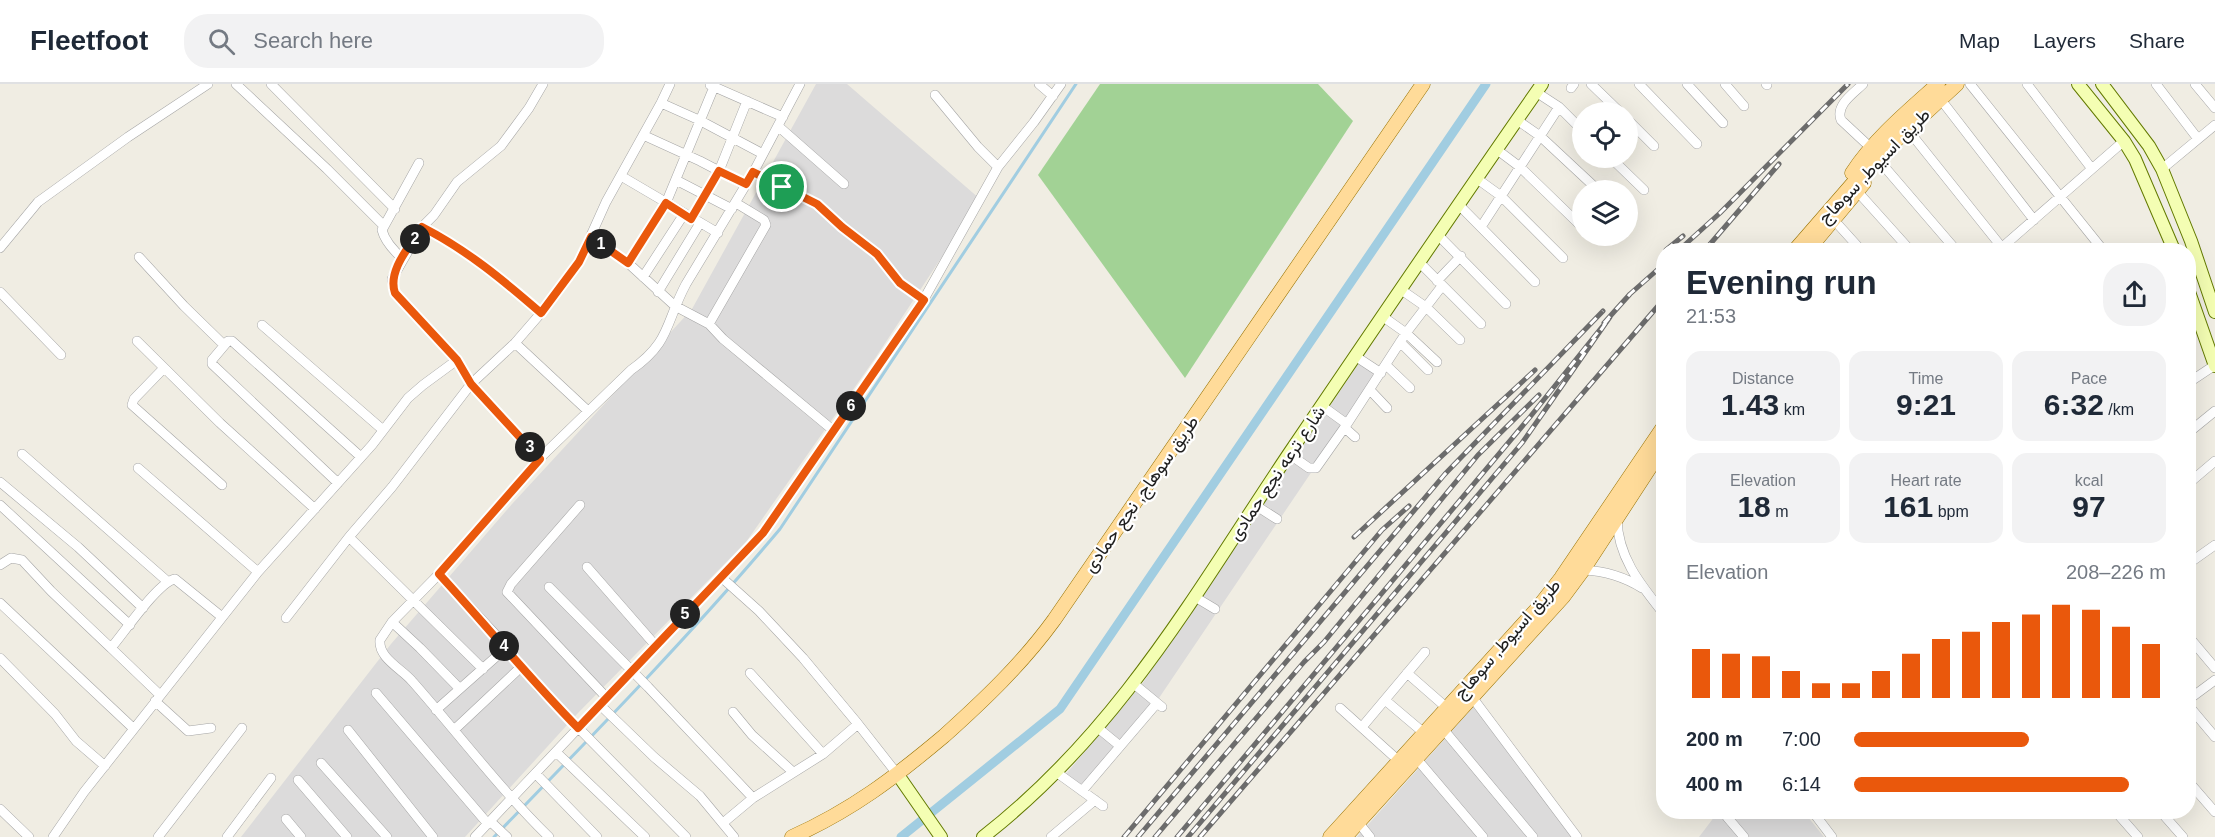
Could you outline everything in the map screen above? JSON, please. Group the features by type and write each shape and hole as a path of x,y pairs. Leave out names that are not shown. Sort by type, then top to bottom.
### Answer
{"main road":[{"name":"طريق سوهاج, نجع حمادى","path":"792,837 841,813 898,775 991,693 1040,640 1423,84"},
{"path":"1824,222 1857,165 1871,148 1938,84"},
{"name":"طريق اسيوط, سوهاج","path":"1815,243 1824,222 1891,143 1956,84"},
{"name":"طريق اسيوط, سوهاج","path":"1802,243 1912,135 1969,84"},
{"name":"طريق اسيوط, سوهاج","path":"1345,837 1548,615 1656,439"},
{"name":"طريق اسيوط, سوهاج","path":"1330,837 1577,566 1617,517 1656,458"}],"street":[{"path":"0,248 38,202 208,84"},
{"path":"236,84 384,226"},
{"path":"271,84 394,209"},
{"path":"540,459 471,384 457,360 395,293 392,279 422,227 434,215 457,182 501,146 529,108 543,84"},
{"path":"286,618 349,537 392,488 471,384 515,343 541,313 579,262 596,223 669,84"},
{"path":"549,837 512,798 411,680 381,651 380,640 392,622 439,574 540,459 588,411 655,350 665,336 675,306 686,284 734,206 800,84"},
{"path":"1039,84 1053,96"},
{"path":"475,837 763,533 924,300 998,167 1061,84"},
{"path":"1592,84 1610,102"},
{"path":"1639,84 1697,144"},
{"path":"1687,84 1723,123"},
{"path":"1725,84 1744,106"},
{"path":"1863,84 1842,105 1839,115 1841,120 1871,148"},
{"path":"1969,84 2097,243"},
{"path":"2026,84 2092,169"},
{"path":"2078,84 2124,141 2135,159 2171,243"},
{"path":"2102,84 2149,146 2162,169 2192,243"},
{"path":"2156,84 2198,139"},
{"path":"2195,84 2215,108"},
{"path":"628,263 666,203 687,155 711,85 747,101 780,122 844,184"},
{"path":"1539,88 1572,120"},
{"name":"شارع ترعه نجع حمادى","path":"983,837 1020,807 1056,772 1098,728 1134,684 1195,597 1288,454 1400,289 1539,88"},
{"path":"935,95 978,147 998,167"},
{"path":"658,292 692,219 719,171 747,101"},
{"path":"661,103 763,154"},
{"path":"1945,105 2034,219"},
{"path":"1481,227 1559,107"},
{"path":"1516,120 1540,136 1587,180"},
{"path":"2162,169 2215,125"},
{"path":"1638,130 1654,146"},
{"path":"643,135 746,184"},
{"path":"1912,135 1997,243"},
{"path":"2008,243 2124,141"},
{"path":"2135,159 2149,146"},
{"path":"1496,149 1520,166 1572,217"},
{"path":"402,259 384,237 384,226 419,163"},
{"path":"1882,164 1950,243"},
{"path":"1621,168 1644,190"},
{"path":"753,172 817,204 877,254 900,283 924,300"},
{"path":"621,176 718,233"},
{"path":"1476,178 1501,196 1563,258"},
{"path":"676,180 764,220 766,225 709,324"},
{"path":"1857,191 1904,243"},
{"path":"1458,204 1535,282"},
{"path":"643,277 692,219"},
{"path":"1824,222 1852,243"},
{"path":"422,227 456,244 541,313"},
{"path":"1438,235 1506,304"},
{"path":"591,237 628,263 675,306 709,324 723,339 834,431"},
{"path":"1288,454 1309,468 1316,468 1440,283 1461,256"},
{"path":"2196,256 2215,312"},
{"path":"139,257 224,345"},
{"path":"1419,262 1481,324"},
{"path":"1400,289 1426,307 1460,340"},
{"path":"0,292 61,355"},
{"path":"2196,312 2215,365 2196,377"},
{"path":"1382,316 1406,333 1437,362"},
{"path":"262,325 383,430"},
{"path":"338,483 212,364 212,360 228,340 232,341 361,457"},
{"path":"137,341 220,423 315,509"},
{"path":"1400,342 1428,370"},
{"path":"515,343 588,411"},
{"path":"1355,356 1384,369 1410,388"},
{"path":"53,837 133,728 258,572 361,457 415,392 457,360"},
{"path":"164,368 134,399 132,405 222,485"},
{"path":"1370,390 1387,408"},
{"path":"1322,406 1346,426 1355,437"},
{"path":"2196,426 2215,411"},
{"path":"22,454 167,581"},
{"path":"2196,477 2215,461"},
{"path":"138,468 258,572"},
{"path":"0,482 78,548 143,608"},
{"path":"0,505 130,625"},
{"path":"580,505 511,584 507,592 654,757 700,796 734,837"},
{"path":"1256,505 1276,519"},
{"path":"1617,517 1619,540 1625,559 1656,604"},
{"path":"349,537 483,669"},
{"path":"2196,558 2215,545"},
{"path":"0,565 11,558 22,560 111,648 188,731 211,728"},
{"path":"1577,566 1616,575 1646,591"},
{"path":"587,567 656,646"},
{"path":"439,574 506,648 521,668 686,837"},
{"path":"721,577 759,611 803,658 898,775 941,837"},
{"path":"111,648 167,581 178,580 222,617"},
{"path":"549,587 753,798"},
{"path":"1195,597 1215,609"},
{"path":"0,603 133,728"},
{"path":"392,622 459,688"},
{"path":"2196,645 2215,668"},
{"path":"436,710 506,648"},
{"path":"1362,727 1425,652"},
{"path":"0,658 55,714 76,741 105,766"},
{"path":"454,730 521,668"},
{"path":"750,673 823,754"},
{"path":"1407,673 1447,708"},
{"path":"2196,693 2215,680"},
{"path":"1082,791 1120,746 1160,705 1134,684"},
{"path":"376,693 490,823 507,837"},
{"path":"1472,697 1578,837"},
{"path":"1385,700 1424,733"},
{"path":"1340,708 1399,760"},
{"path":"733,712 752,735 793,772"},
{"path":"2196,714 2215,737"},
{"path":"723,823 753,798 823,754 858,724"},
{"path":"158,837 242,728"},
{"path":"1098,728 1120,746"},
{"path":"1443,729 1533,837"},
{"path":"348,730 433,837"},
{"path":"556,752 645,837"},
{"path":"1416,758 1483,837"},
{"path":"321,763 387,837"},
{"path":"1056,772 1103,806"},
{"path":"536,774 597,837"},
{"path":"227,837 271,778"},
{"path":"298,780 347,837"},
{"path":"2196,790 2215,812"},
{"path":"1051,837 1095,800"},
{"path":"0,809 29,837"},
{"path":"285,819 301,837"},
{"path":"1729,819 1744,837"},
{"path":"1818,819 1832,837"},
{"path":"2122,819 2138,837"},
{"path":"2167,819 2183,837"},
{"path":"1358,822 1370,837"}],"shaded area":[{"path":"816,84 847,84 980,199 876,357 746,542 578,713 465,837 241,837 391,644 512,504 692,309"},
{"path":"1359,363 1377,375 1159,698 1083,787 1066,774 1142,684"},
{"path":"1476,704 1581,837 1357,837"},
{"path":"1713,819 1810,819 1824,837 1699,837"}],"green space":[{"path":"1100,84 1318,84 1353,121 1185,378 1038,175"}],"waterway":[{"path":"494,837 676,647 780,529 1076,84"},
{"path":"901,837 1060,709 1486,84"}],"railway":[{"path":"1687,243 1720,213 1848,84"},
{"path":"1711,243 1779,164"},
{"path":"1674,243 1683,236"},
{"path":"1604,323 1630,294 1656,271"},
{"path":"1200,837 1656,308"},
{"path":"1138,837 1445,474 1603,311"},
{"path":"1177,837 1530,417 1610,317 1522,443 1188,837"},
{"path":"1354,537 1535,370"},
{"path":"1155,837 1304,662 1324,642 1478,455 1539,395"},
{"path":"1124,837 1382,530 1409,506"}],"route":[{"path":"719,171 746,184 753,172 782,187 817,204 877,254 900,283 924,300 752,547 693,605 578,728 540,689 494,633 439,574 540,459 471,384 457,360 395,293 392,285 393,274 422,227 456,244 541,313 579,262 591,237 628,263 666,203 691,219 719,171"}]}
